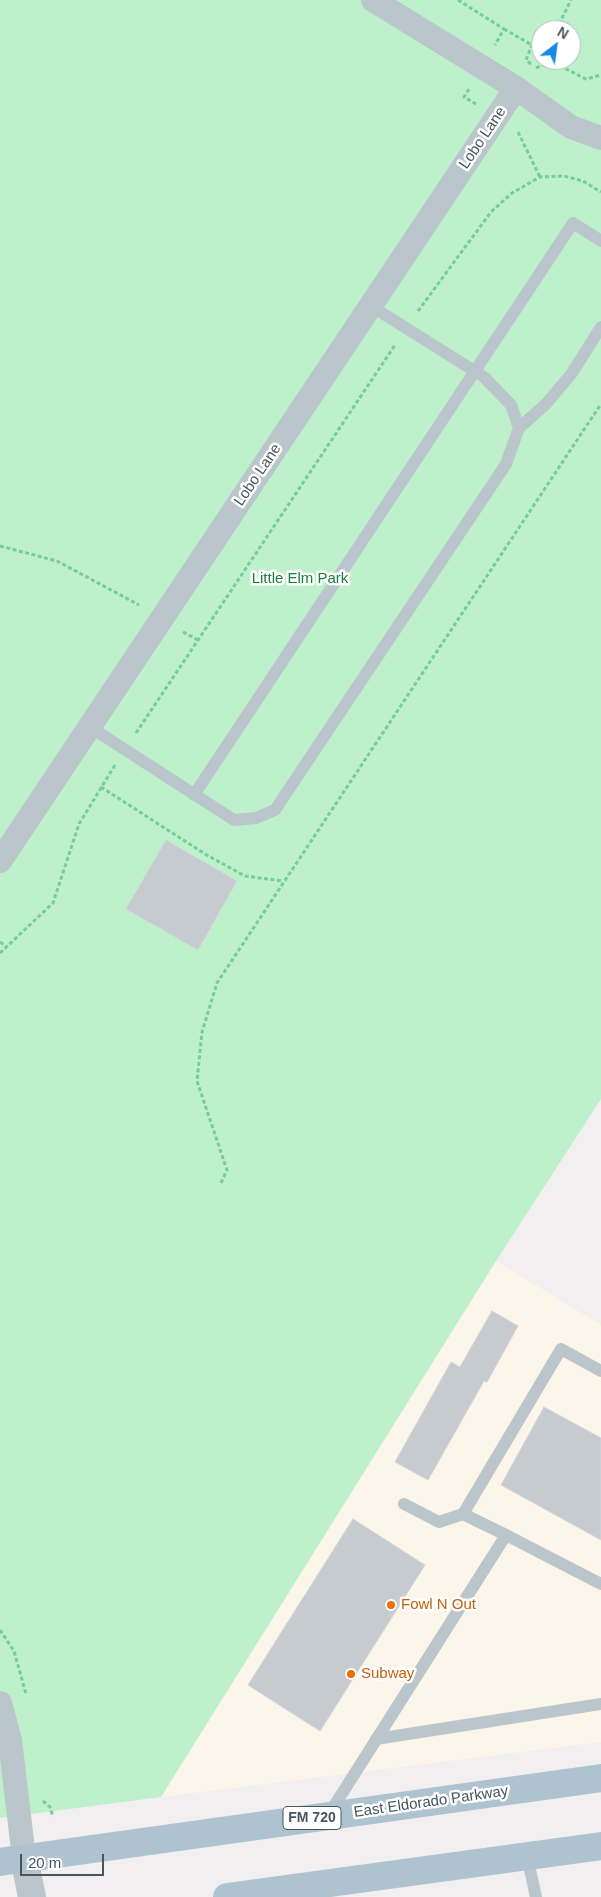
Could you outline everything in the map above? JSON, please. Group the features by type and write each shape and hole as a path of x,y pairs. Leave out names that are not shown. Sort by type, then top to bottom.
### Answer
{"main road":[{"name":"East Eldorado Parkway","path":"12,1860 601,1778"},
{"path":"227,1897 276,1893 601,1846"}],"street":[{"path":"374,0 516,88 571,126 601,138"},
{"name":"Lobo Lane","path":"0,861 516,88"},
{"path":"0,1703 10,1740 12,1860 32,1897"}],"lane":[{"path":"194,795 574,223 601,241"},
{"path":"371,306 484,377 510,405 519,428"},
{"path":"90,727 234,820 256,818 275,810 506,464 519,428 546,404 572,373 601,328"},
{"path":"404,1504 439,1522 463,1514 561,1349 601,1371"},
{"path":"463,1514 601,1584"},
{"path":"327,1816 506,1535"},
{"path":"376,1739 601,1704"},
{"path":"527,1856 536,1897"}],"path":[{"path":"458,0 531,44"},
{"path":"561,20 571,0"},
{"path":"494,46 504,29"},
{"path":"531,48 526,60 531,64"},
{"path":"567,70 586,79 601,75"},
{"path":"467,91 464,97 471,101"},
{"path":"516,129 540,177"},
{"path":"0,952 52,903 78,824 101,787 406,328 491,212 512,193 540,177 564,176 583,181 601,192"},
{"path":"221,1183 227,1170 197,1081 202,1032 217,983 601,404"},
{"path":"0,546 57,561 198,640"},
{"path":"101,787 205,854 245,876 283,882"},
{"path":"0,942 7,947"}],"shaded area":[{"path":"496,1261 601,1325 601,1742 161,1797"}],"green space":[{"name":"Little Elm Park","path":"0,0 601,0 601,1099 496,1261 161,1797 0,1818"}],"building":[{"path":"166,840 237,881 198,950 126,909"},
{"path":"492,1311 518,1326 487,1382 484,1381 428,1480 395,1462 451,1362 460,1367"},
{"path":"544,1407 601,1438 601,1540 501,1485"},
{"path":"353,1519 425,1565 320,1731 248,1685"}],"place":[{"name":"Fowl N Out","path":"391,1605"},
{"name":"Subway","path":"351,1674"}]}
